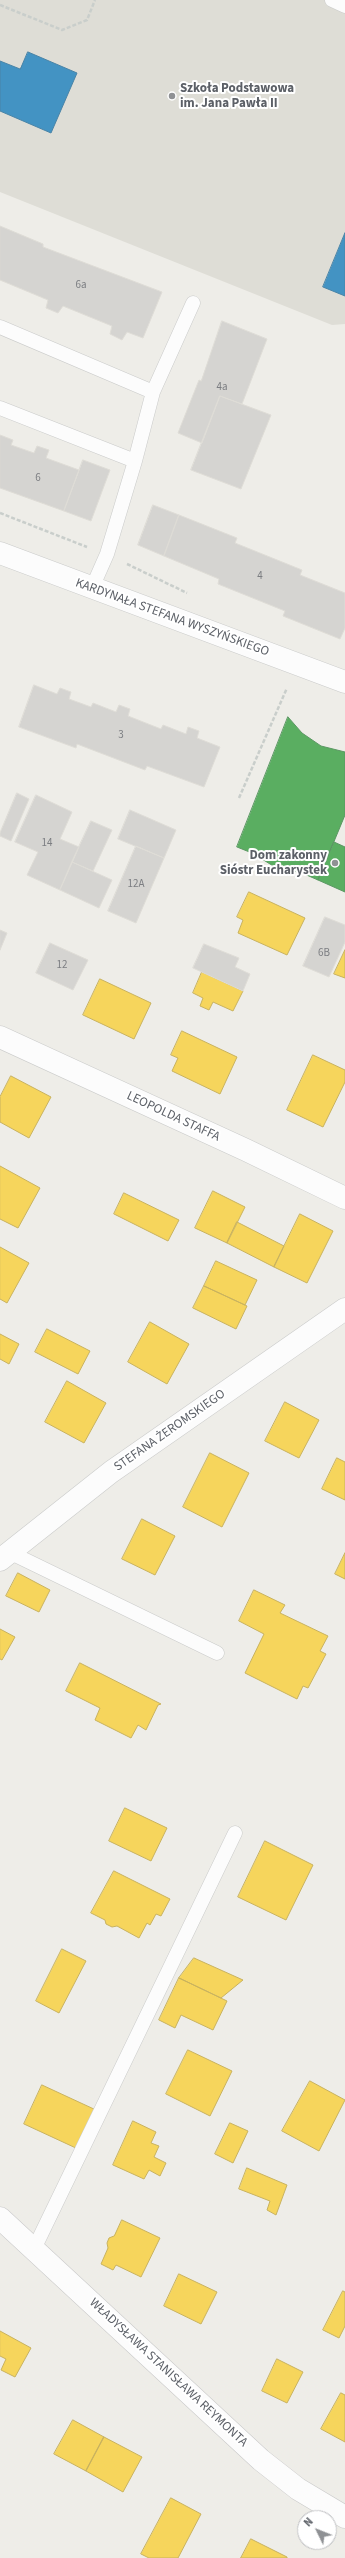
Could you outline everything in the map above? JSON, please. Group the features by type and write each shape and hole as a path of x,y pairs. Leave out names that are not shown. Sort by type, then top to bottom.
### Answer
{"street":[{"name":"KARDYNAŁA STEFANA WYSZYŃSKIEGO","path":"0,553 345,682"},
{"name":"LEOPOLDA STAFFA","path":"0,1037 246,1150 345,1198"},
{"name":"STEFANA ŻEROMSKIEGO","path":"5,1556 111,1472 345,1309"},
{"name":"WŁADYSŁAWA STANISŁAWA REYMONTA","path":"0,2218 261,2460 298,2489 345,2517"}],"lane":[{"path":"332,0 345,6"},
{"path":"92,588 107,554 135,461 153,392 193,303"},
{"path":"0,327 153,392"},
{"path":"0,408 135,461"},
{"path":"5,1556 217,1653"},
{"path":"34,2249 235,1833"}],"path":[{"path":"0,5 62,30 87,20 95,0"},
{"path":"239,798 288,686"}],"shaded area":[{"name":"Szkoła Podstawowa im. Jana Pawła II","path":"0,0 345,0 345,324 332,325 0,192"}],"building: Mieszkania":[{"path":"249,892 305,918 287,955 238,933 243,920 237,917"},
{"path":"345,950 345,978 334,974"},
{"path":"202,972 243,991 233,1011 213,1002 209,1010 200,1006 203,998 193,993"},
{"path":"100,979 151,1003 134,1039 83,1015"},
{"path":"182,1031 237,1057 220,1094 172,1071 178,1058 171,1055"},
{"path":"313,1055 345,1070 345,1082 323,1127 287,1110"},
{"path":"11,1076 51,1097 29,1138 0,1122 0,1097"},
{"path":"0,1166 40,1188 18,1228 0,1219"},
{"path":"213,1191 245,1207 227,1243 195,1228"},
{"path":"124,1193 179,1220 168,1241 114,1214"},
{"path":"300,1214 333,1231 307,1283 274,1267"},
{"path":"237,1222 284,1246 274,1267 227,1243"},
{"path":"0,1247 29,1263 7,1303 0,1299"},
{"path":"216,1261 257,1280 245,1305 204,1286"},
{"path":"204,1286 247,1306 236,1329 193,1308"},
{"path":"150,1322 189,1344 167,1384 128,1362"},
{"path":"47,1329 90,1351 78,1374 35,1352"},
{"path":"0,1334 19,1344 9,1364 0,1359"},
{"path":"67,1381 106,1403 84,1443 45,1422"},
{"path":"285,1402 319,1420 299,1458 265,1441"},
{"path":"210,1453 249,1473 222,1527 183,1507"},
{"path":"337,1458 345,1462 345,1500 322,1489"},
{"path":"142,1519 175,1536 155,1575 122,1559"},
{"path":"345,1553 345,1579 335,1574"},
{"path":"18,1573 50,1590 39,1612 6,1596"},
{"path":"254,1590 285,1605 280,1613 328,1636 320,1651 326,1654 308,1688 303,1686 297,1699 245,1673 264,1634 239,1621"},
{"path":"0,1629 15,1637 2,1660 0,1659"},
{"path":"80,1663 161,1704 158,1705 146,1730 138,1725 131,1738 95,1720 100,1708 66,1691"},
{"path":"125,1808 167,1828 151,1861 109,1841"},
{"path":"265,1841 313,1865 286,1920 238,1897"},
{"path":"114,1871 170,1899 161,1916 156,1914 150,1925 147,1923 139,1938 117,1926 112,1927 106,1924 105,1920 91,1913"},
{"path":"62,1949 86,1961 59,2013 36,2001"},
{"path":"194,1958 243,1980 221,1998 179,1978"},
{"path":"179,1978 227,2001 213,2030 181,2015 175,2028 159,2020"},
{"path":"188,2050 232,2071 210,2116 166,2094"},
{"path":"310,2081 345,2100 319,2151 282,2131"},
{"path":"42,2085 96,2110 78,2149 24,2124"},
{"path":"133,2121 156,2132 151,2143 159,2146 154,2157 166,2163 160,2176 149,2170 144,2179 113,2165"},
{"path":"230,2123 248,2131 233,2163 215,2154"},
{"path":"247,2168 287,2185 276,2215 267,2210 270,2201 239,2189"},
{"path":"122,2220 160,2238 141,2277 116,2265 113,2270 101,2264 108,2248 107,2243 109,2238 114,2236"},
{"path":"179,2274 217,2292 201,2324 164,2306"},
{"path":"343,2291 345,2292 345,2326 339,2338 323,2330"},
{"path":"0,2331 31,2348 15,2377 1,2370 6,2359 0,2356"},
{"path":"277,2359 303,2372 287,2403 262,2391"},
{"path":"341,2393 345,2395 345,2442 321,2429"},
{"path":"73,2420 104,2437 86,2471 54,2454"},
{"path":"104,2437 142,2457 123,2492 86,2471"},
{"path":"171,2498 201,2514 178,2558 149,2558 141,2554"},
{"path":"251,2539 287,2557 287,2558 241,2558"}],"building: Szkoły":[{"path":"28,52 77,73 51,133 0,111 0,61 20,69"},
{"path":"345,233 345,296 323,287"}],"building: Publiczne":[{"path":"288,717 302,733 321,746 345,752 345,815 318,880 302,873 275,867 252,853 237,847"},
{"name":"Dom zakonny Sióstr Eucharystek","path":"334,842 345,847 345,892 318,880"}],"building: Inne":[{"path":"0,226 43,244 43,247 162,292 143,338 127,332 122,340 110,334 112,326 63,306 58,313 46,308 48,300 0,280"},
{"path":"222,321 267,339 242,404 220,396 202,443 178,433 199,380 201,381"},
{"path":"220,396 271,415 241,489 191,470"},
{"path":"0,435 13,440 11,445 34,453 37,446 49,450 46,458 79,470 64,511 0,488"},
{"path":"83,460 110,470 91,521 64,511"},
{"path":"153,505 179,515 164,556 138,545"},
{"path":"179,515 237,538 235,543 302,570 300,575 345,593 345,628 340,639 283,616 285,611 218,584 219,579 164,556"},
{"path":"34,685 57,694 60,688 71,692 69,699 91,707 93,703 116,712 119,705 130,709 128,716 161,729 163,725 186,734 188,727 199,731 197,738 220,747 204,787 147,766 145,770 77,744 76,748 19,727"},
{"path":"17,793 29,799 11,841 0,836 0,833"},
{"path":"36,795 72,812 60,839 79,847 60,890 27,875 38,852 15,842"},
{"path":"130,810 176,830 164,858 118,839"},
{"path":"91,821 112,830 93,871 72,862"},
{"path":"136,846 164,858 136,923 108,911"},
{"path":"72,862 112,880 99,908 60,890"},
{"path":"325,917 345,925 345,942 329,977 303,966"},
{"path":"0,930 7,933 0,950"},
{"path":"50,943 88,960 73,990 36,973"},
{"path":"204,944 239,958 235,967 250,974 243,991 193,968"}],"place":[{"name":"Szkoła Podstawowa im. Jana Pawła II","path":"172,96"},
{"name":"Dom zakonny Sióstr Eucharystek","path":"335,863"}]}
